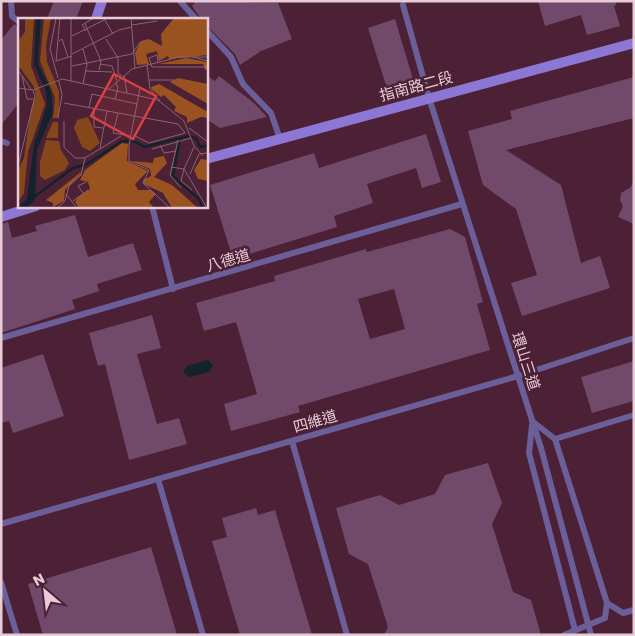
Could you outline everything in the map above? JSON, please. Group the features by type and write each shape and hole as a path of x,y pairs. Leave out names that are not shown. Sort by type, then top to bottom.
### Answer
{"street":[{"path":"96,18 102,1"},
{"name":"指南路二段","path":"208,158 634,43"},
{"path":"1,217 30,208"}],"lane":[{"path":"11,1 12,16 18,21"},
{"path":"180,1 195,18"},
{"name":"環山三道","path":"403,5 429,98 462,204 541,448 590,635"},
{"path":"208,32 231,57 243,84 271,114 280,139"},
{"name":"八德道","path":"1,338 462,204"},
{"path":"153,208 173,289"},
{"name":"四維道","path":"1,524 518,376 634,338"},
{"path":"556,439 634,415"},
{"path":"532,421 556,439 607,603 605,618 564,635"},
{"path":"532,421 529,453 575,630"},
{"path":"292,441 347,635"},
{"path":"158,479 203,635"},
{"path":"1,582 17,635"},
{"path":"607,603 623,613 634,610"}],"water":[{"path":"208,360 213,365 209,372 189,377 183,372 187,366"}],"building":[{"path":"54,1 83,1 76,18 47,18"},
{"path":"196,1 278,3 292,39 261,51 240,65 235,54 208,27 208,18 200,18 192,6"},
{"path":"538,1 616,1 614,6 620,26 587,35 581,15 545,26"},
{"path":"395,19 415,86 389,95 368,28"},
{"path":"14,24 18,26 18,104 1,125 1,40"},
{"path":"208,76 215,81 219,76 254,103 267,117 220,128 208,120"},
{"path":"634,77 634,118 506,150 561,185 581,263 600,256 610,288 522,316 511,283 537,275 516,209 483,185 468,131 512,119 510,111"},
{"path":"426,134 441,182 422,188 416,168 367,184 373,203 334,216 337,227 233,259 210,185 314,153 319,168"},
{"path":"633,181 634,224 618,217 623,206 620,200 621,193 631,187"},
{"path":"75,215 88,257 133,243 142,270 97,284 99,291 72,300 75,309 1,333 1,224 8,222 12,238 37,231 35,226"},
{"path":"450,229 465,237 483,302 477,304 490,350 298,406 300,412 231,431 224,404 257,394 236,322 204,331 196,303 275,281 274,276 366,249 367,252","holes":["394,289 405,329 370,339 358,299"]},
{"path":"152,315 161,348 137,354 157,424 179,418 187,444 129,460 105,364 98,366 89,333"},
{"path":"43,354 64,416 13,433 9,421 1,423 1,368"},
{"path":"634,361 634,401 592,413 581,377"},
{"path":"488,463 502,503 492,524 513,592 531,600 541,635 384,635 388,627 368,564 349,554 336,508 380,495 399,505 435,494 445,475"},
{"path":"256,508 258,515 275,510 312,635 240,635 212,541 227,537 222,518"},
{"path":"151,547 177,635 43,635 28,584"}]}
